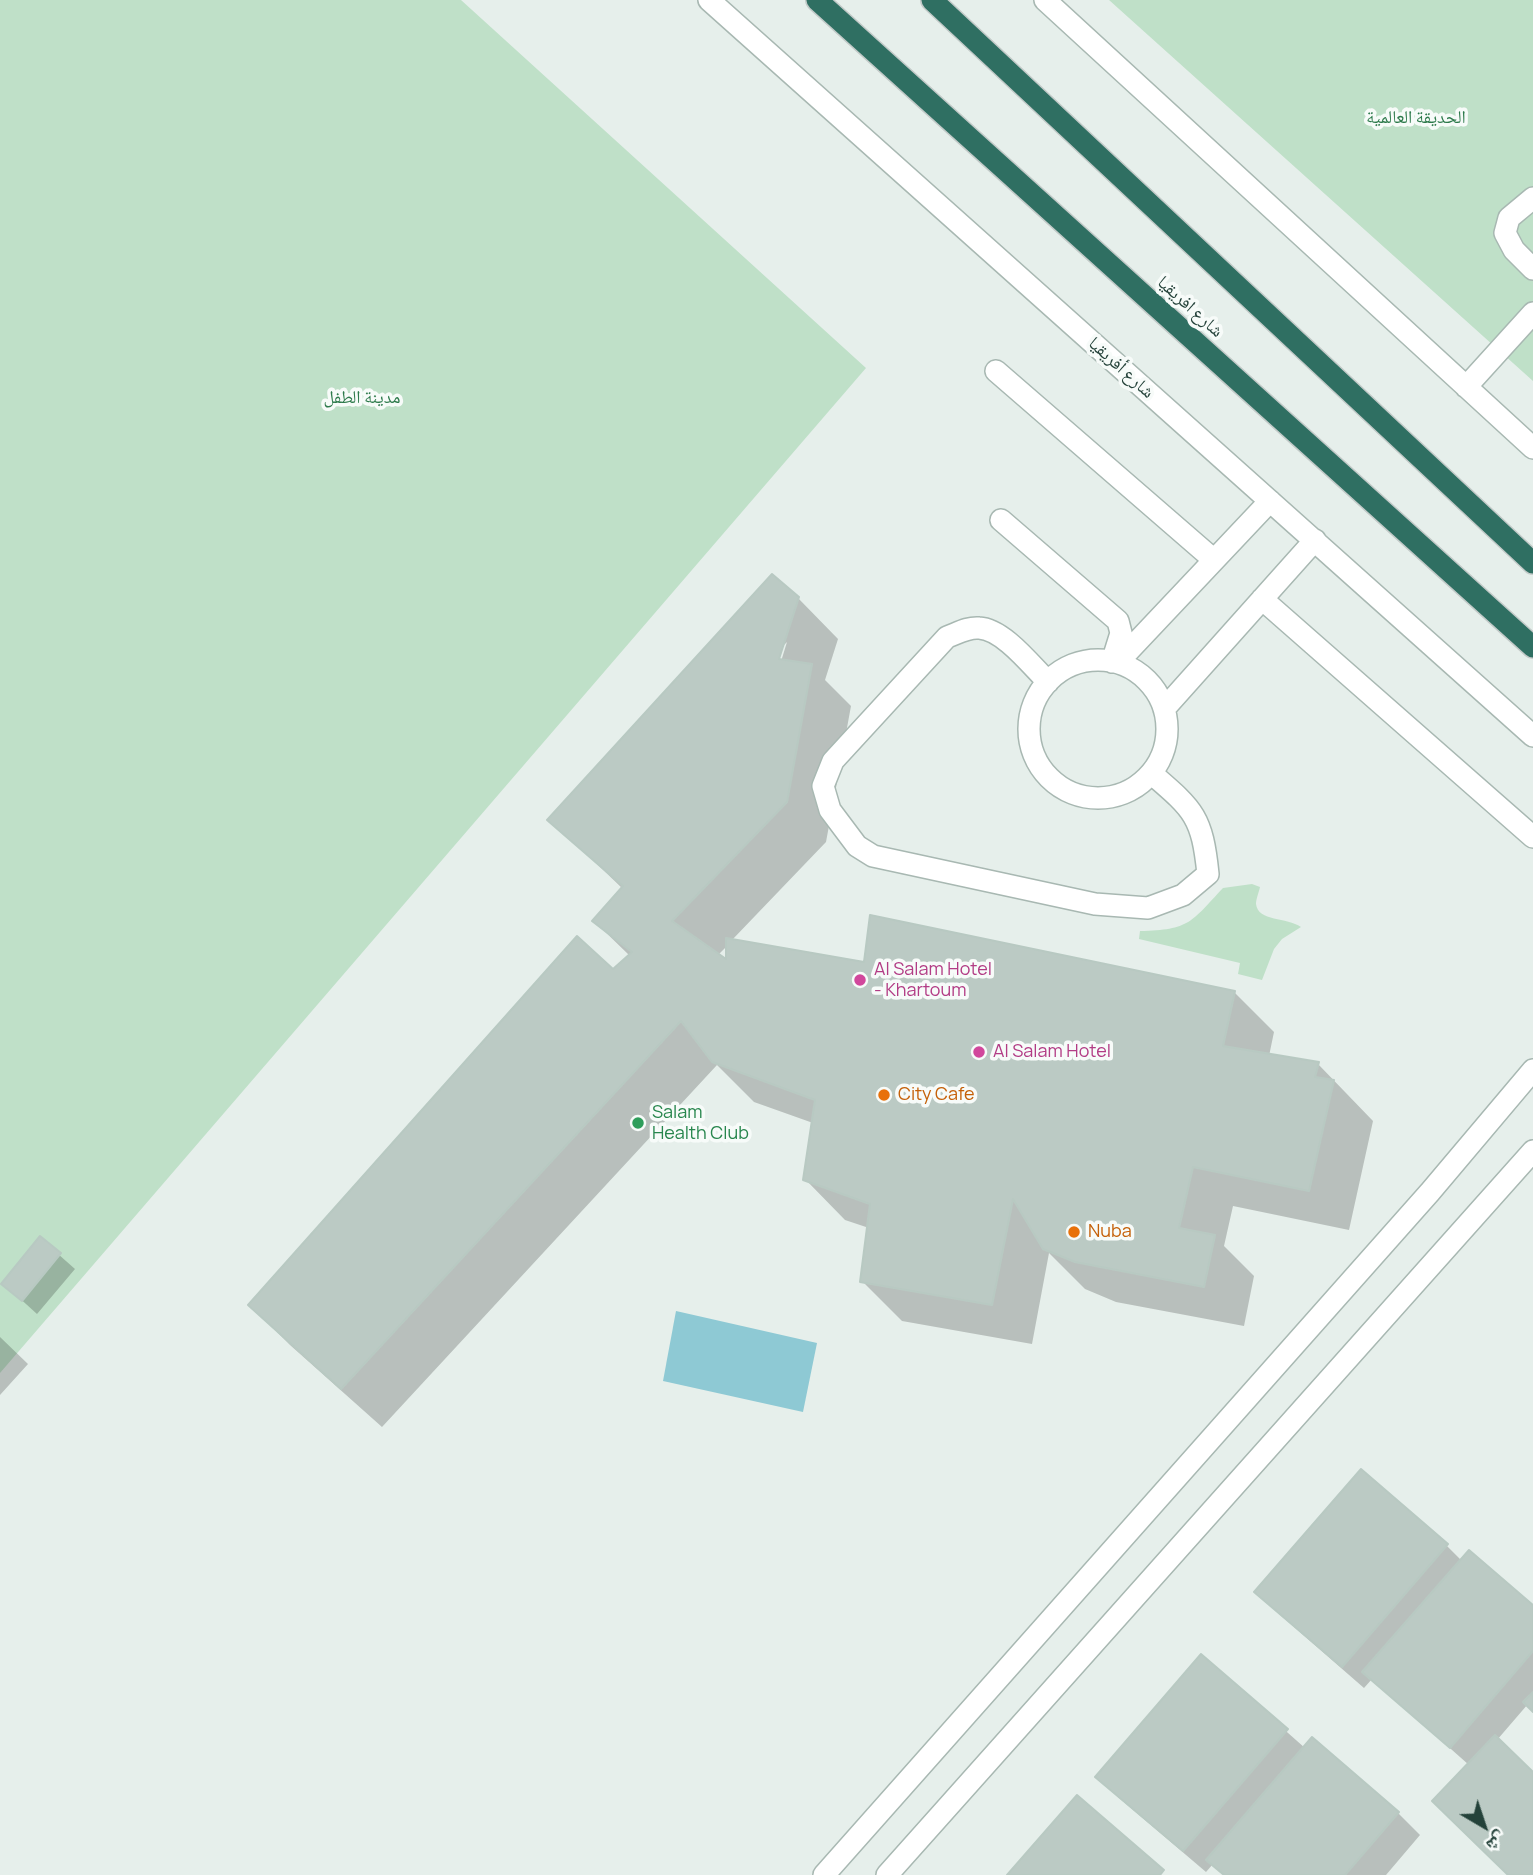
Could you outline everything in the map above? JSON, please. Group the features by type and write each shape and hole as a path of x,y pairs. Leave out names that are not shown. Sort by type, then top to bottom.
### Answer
{"highway":[{"name":"شارع افريقيا","path":"817,0 1533,647"},
{"path":"932,0 1533,563"}],"street":[{"name":"شارع أفريقيا","path":"709,0 1533,737"},
{"path":"1045,0 1533,448"},
{"path":"1533,198 1509,218 1505,233 1514,250 1533,269"},
{"path":"1466,387 1533,313"},
{"path":"996,371 1214,560"},
{"path":"1115,662 1270,501"},
{"path":"1000,520 1118,621 1121,633 1115,662"},
{"path":"1164,709 1315,540"},
{"path":"1262,599 1533,837"},
{"path":"1048,681 997,632 980,628 969,629 947,637 833,761 823,786 830,810 857,846 873,856 1095,904 1148,908 1183,895 1208,874 1204,842 1196,816 1181,799 1150,773"},
{"path":"1095,659 1115,662 1138,672 1154,688 1164,709 1167,732 1163,754 1150,773 1133,788 1112,796 1089,797 1067,791 1048,778 1036,759 1029,737 1030,715 1038,694 1048,681 1073,664 1095,659"},
{"path":"824,1875 1430,1192 1533,1070"},
{"path":"887,1875 1533,1151"}],"green space":[{"name":"مدينة الطفل","path":"0,0 461,0 866,368 0,1373"},
{"name":"الحديقة العالمية","path":"1109,0 1533,0 1533,381"},
{"path":"1252,884 1260,887 1256,904 1262,914 1301,927 1282,939 1274,949 1262,980 1238,974 1240,963 1139,939 1140,931 1170,929 1188,922 1223,888"}],"water":[{"path":"676,1311 817,1343 803,1412 663,1381"}],"building":[{"name":"Al Salam Hotel - Khartoum","path":"772,574 799,597 779,659 812,664 787,802 672,921 726,959 726,938 864,962 870,915 1235,991 1223,1046 1319,1062 1315,1077 1334,1080 1309,1191 1193,1167 1179,1228 1215,1235 1204,1287 1075,1262 1043,1249 1013,1199 992,1305 860,1282 870,1204 803,1180 815,1100 712,1062 681,1021 341,1389 248,1305 577,936 613,969 632,952 592,921 623,886 547,820"},
{"path":"40,1236 61,1253 22,1301 1,1284"},
{"path":"1361,1469 1448,1544 1342,1667 1254,1592"},
{"path":"1469,1550 1533,1605 1533,1651 1450,1748 1362,1672"},
{"path":"1201,1654 1288,1729 1183,1851 1095,1777"},
{"path":"1533,1692 1533,1712 1523,1702"},
{"path":"1495,1735 1533,1772 1533,1875 1508,1875 1432,1801"},
{"path":"1312,1737 1399,1812 1345,1875 1224,1875 1206,1860"},
{"path":"1077,1795 1164,1870 1160,1875 1007,1875"}],"place":[{"name":"Al Salam Hotel - Khartoum","path":"860,980"},
{"name":"Al Salam Hotel","path":"979,1052"},
{"name":"City Cafe","path":"884,1095"},
{"name":"Salam Health Club","path":"638,1123"},
{"name":"Nuba","path":"1074,1232"}]}
